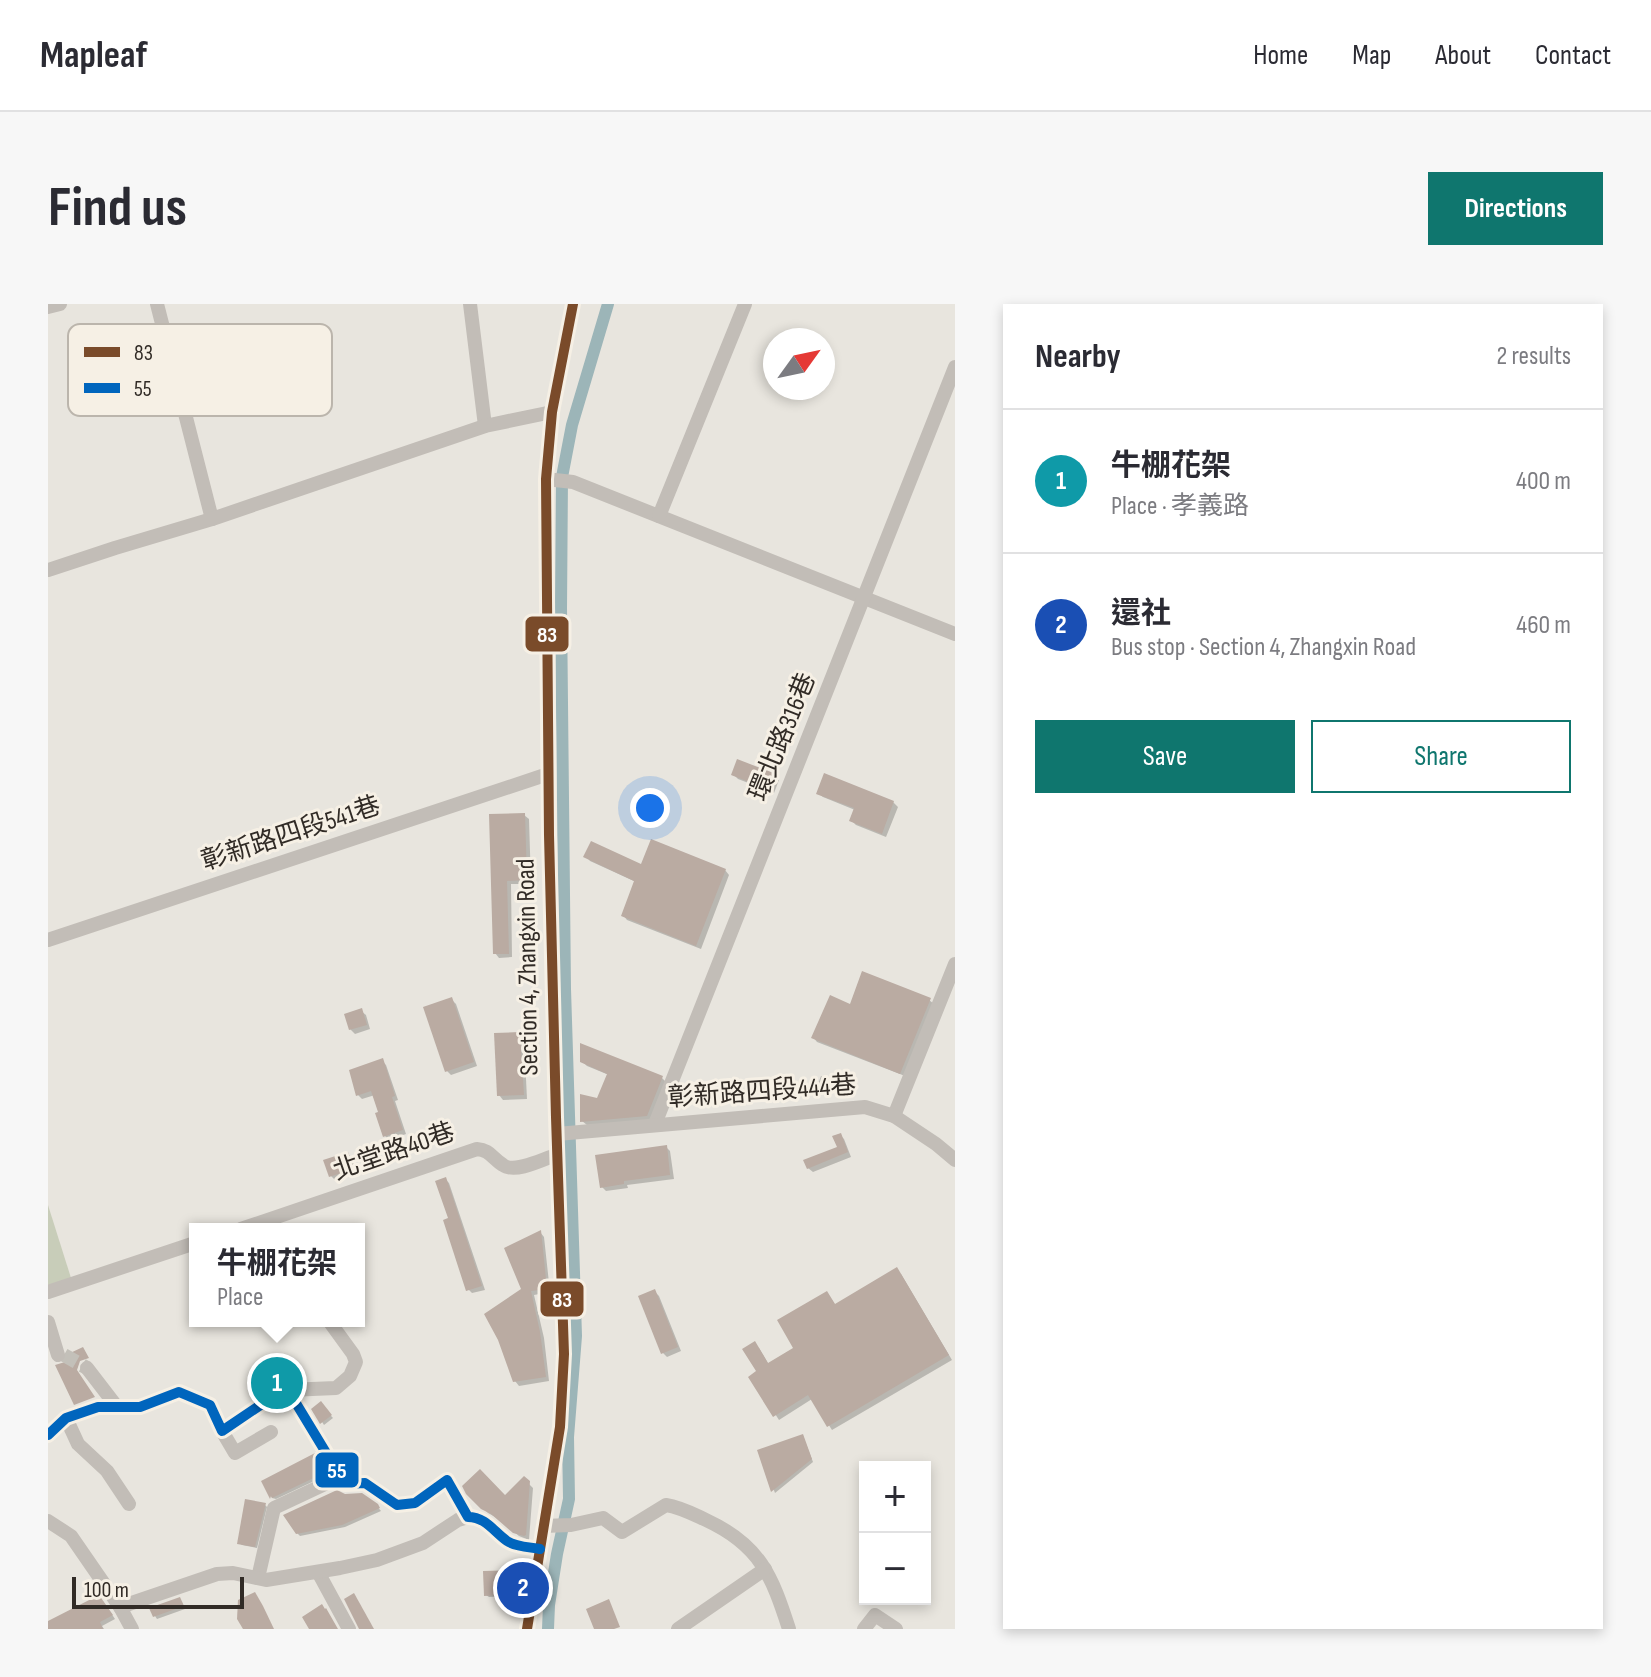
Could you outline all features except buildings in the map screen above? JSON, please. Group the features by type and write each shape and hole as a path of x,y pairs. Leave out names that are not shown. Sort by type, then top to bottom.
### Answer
{"street":[{"path":"48,307 60,304"},
{"path":"157,304 162,324"},
{"path":"470,304 485,426"},
{"name":"Section 4, Zhangxin Road","path":"527,1629 560,1427 564,1354 548,774 560,481 552,412 573,304"},
{"path":"659,516 745,304"},
{"name":"環北路316巷","path":"655,1124 955,367"},
{"path":"48,570 212,519 485,426 552,412"},
{"path":"186,416 212,519"},
{"path":"560,481 659,516 955,634"},
{"name":"彰新路四段541巷","path":"48,940 548,774"},
{"path":"894,1116 955,964"},
{"name":"彰新路四段444巷","path":"557,1134 865,1107 894,1116 955,1160"},
{"name":"北堂路40巷","path":"287,1222 477,1149 486,1150 510,1169 558,1154"},
{"path":"48,1292 189,1245"},
{"path":"48,1322 57,1356"},
{"path":"222,1431 288,1390 336,1388 350,1376 356,1362 333,1327"},
{"path":"87,1368 117,1407"},
{"path":"288,1390 345,1484 365,1483 397,1505 415,1503 447,1480 468,1517"},
{"path":"48,1435 66,1418 98,1407 140,1407 179,1392 210,1405 235,1453 271,1432"},
{"path":"66,1418 78,1444 107,1471 129,1504"},
{"path":"258,1578 274,1508 340,1477"},
{"path":"544,1526 571,1525 603,1518 622,1532 666,1505 677,1507 717,1525 747,1544 777,1592 789,1629"},
{"path":"120,1607 217,1574 233,1573 266,1580 377,1560 423,1543 458,1520 468,1517 475,1517 488,1525 510,1543 540,1549"},
{"path":"48,1521 71,1536 132,1629"},
{"path":"678,1629 765,1569"},
{"path":"318,1572 349,1629"},
{"path":"864,1629 875,1615 896,1629"}],"green space":[{"path":"48,1205 71,1278 48,1285"}],"waterway":[{"path":"548,1629 557,1554 569,1499 568,1437 576,1336 565,989 562,477 572,425 608,304"}],"tunnel":[{"path":"64,1355 87,1368"}],"transit line":[{"name":"83","path":"527,1629 560,1427 564,1354 549,835 546,479 552,412 573,304"},
{"name":"55","path":"48,1435 66,1418 98,1407 140,1407 179,1392 210,1405 222,1431 288,1390 345,1484 365,1483 397,1505 415,1503 447,1480 468,1517 485,1522 511,1543 540,1549"}],"place":[{"name":"牛棚花架","path":"277,1383"},
{"name":"還社","path":"523,1588"}]}
